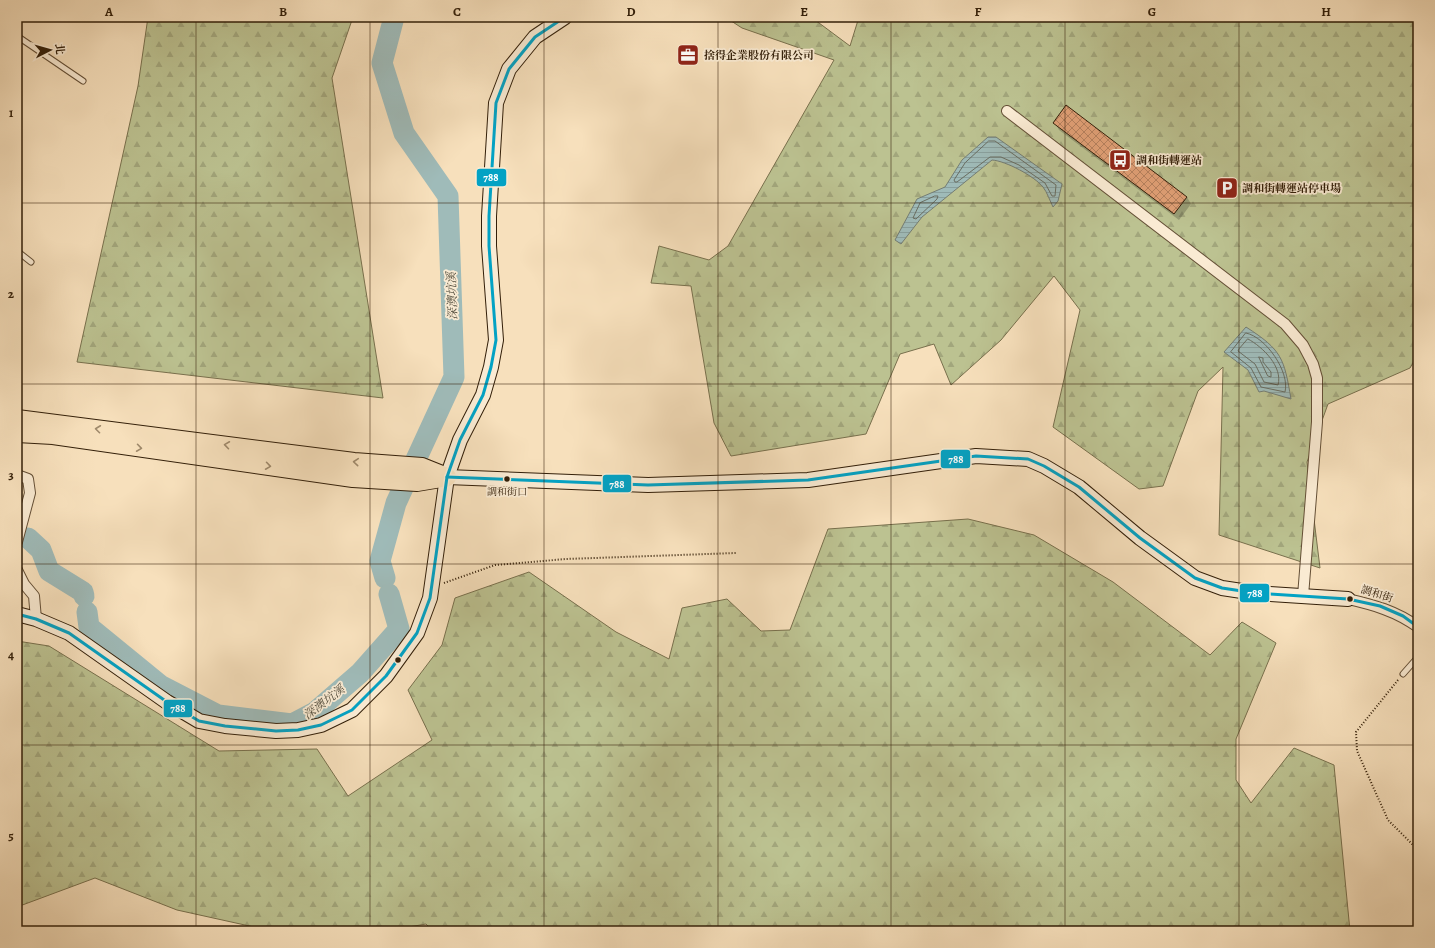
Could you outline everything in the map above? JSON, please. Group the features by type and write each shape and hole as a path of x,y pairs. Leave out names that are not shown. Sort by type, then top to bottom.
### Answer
{"highway":[{"path":"17,419 354,462 392,473"},
{"path":"17,433 52,435 353,478 392,473 447,477"}],"main road":[{"path":"17,614 36,618 69,633 167,702 199,721 225,726 276,731 298,730 320,725 352,710 386,676 417,633 430,598 447,477 460,440 483,395 491,367 496,340 489,216 496,103 509,69 534,37 565,17"},
{"path":"447,477 648,486 808,480 976,456 1028,459 1044,466 1079,487 1140,538 1195,578 1229,589 1255,593 1348,599"}],"street":[{"path":"1007,111 1285,324 1303,345 1313,364 1317,378 1317,422 1303,596"},
{"path":"17,475 28,479 30,493 17,542"},
{"path":"17,570 24,584 34,596 36,618"},
{"name":"調和街","path":"1348,599 1380,606 1402,616 1418,627"}],"lane":[{"path":"17,36 83,82"},
{"path":"17,252 31,262"},
{"path":"1403,674 1418,657"}],"path":[{"path":"432,588 495,565 566,559 736,554"},
{"path":"1403,674 1356,732 1357,751 1388,820 1418,850"}],"green space":[{"path":"148,17 353,17 332,78 383,398 77,362 138,86"},
{"path":"725,17 811,17 850,46 859,17 1418,17 1418,355 1410,368 1328,404 1307,462 1320,568 1219,535 1223,367 1198,391 1163,486 1139,489 1053,427 1080,310 1054,276 1001,340 951,385 934,344 900,354 866,434 731,456 714,423 691,286 651,283 659,246 709,260 728,246 834,60 742,28"},
{"path":"968,519 1034,535 1113,582 1210,655 1242,622 1276,643 1236,739 1236,780 1251,803 1294,748 1334,765 1350,931 433,931 426,924 386,931 272,931 177,910 95,878 17,907 17,641 49,646 219,751 317,749 348,796 432,740 408,690 442,645 455,598 529,572 616,632 669,659 682,608 727,599 761,631 790,630 828,529"}],"water":[{"path":"988,137 996,137 1062,184 1058,201 1053,207 1044,189 1033,178 1012,166 992,160 922,217 901,244 895,240 917,199 945,187 962,160"},
{"path":"1246,327 1267,342 1279,356 1286,374 1291,399 1264,391 1259,392 1248,370 1224,352"}],"building":[{"name":"調和街轉運站","path":"1066,105 1187,197 1174,214 1053,123"}],"waterway":[{"name":"深澳坑溪","path":"385,578 380,561 396,503 454,377 448,196 404,133 382,63 394,17"},
{"name":"深澳坑溪","path":"28,538 41,550 49,571 83,592 84,596"},
{"name":"深澳坑溪","path":"87,612 89,627 160,685 218,715 292,724 315,712 360,673 399,629 389,594"}],"transit line":[{"name":"788","path":"17,614 36,619 69,633 167,702 199,721 225,726 276,731 298,730 321,725 352,710 386,676 417,633 430,598 447,477 460,440 483,395 491,367 496,340 489,246 489,216 496,103 509,69 535,37 565,17"},
{"name":"788","path":"447,477 648,485 808,480 976,456 1028,459 1044,466 1079,487 1140,538 1195,578 1222,588 1255,593 1348,599 1380,606 1403,616 1418,627"}],"place":[{"name":"捨得企業股份有限公司","path":"688,55"},
{"name":"調和街轉運站","path":"1120,160"},
{"name":"調和街轉運站停車場","path":"1227,188"},
{"name":"調和街口","path":"507,479"}]}
